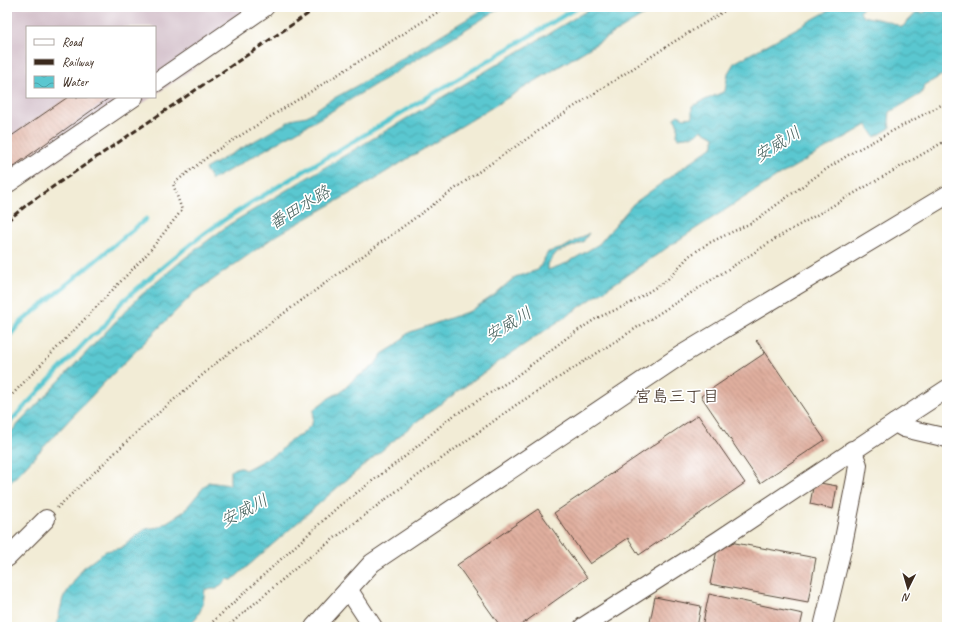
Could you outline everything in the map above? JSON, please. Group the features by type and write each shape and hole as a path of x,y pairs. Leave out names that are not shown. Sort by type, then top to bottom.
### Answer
{"street":[{"path":"156,81 265,7"},
{"path":"7,184 133,98"},
{"path":"314,627 372,563 681,355 947,195"},
{"path":"583,627 719,540 852,450 947,389"},
{"path":"895,423 904,428 947,438"},
{"path":"823,627 842,549 856,478 858,465 852,450"},
{"path":"7,558 46,518"},
{"path":"348,589 373,627"}],"path":[{"path":"7,400 148,253 182,210 173,184 214,152 446,7"},
{"path":"46,518 140,429 221,360 474,175 672,43 732,7"},
{"path":"207,627 339,506 406,455 450,418 512,380 568,337 597,318 631,303 667,280 689,256 709,243 753,222 822,172 853,152 947,102"},
{"path":"227,627 303,562 398,490 516,405 780,236 947,140"}],"shaded area":[{"path":"7,7 280,7 156,94 156,26 26,26 26,98 151,98 7,195"}],"water":[{"path":"487,7 502,7 322,117 212,180 205,169 295,118 307,116 327,102 358,85"},
{"name":"番田水路","path":"593,7 657,7 358,189 274,237 194,293 102,385 7,486 7,436 139,297 186,257 230,224"},
{"name":"安威川","path":"835,7 863,7 860,12 862,16 887,21 902,27 917,12 926,12 925,7 947,7 947,66 944,74 925,85 921,94 890,112 890,128 875,137 867,125 778,176 689,233 497,363 416,422 338,487 232,580 227,579 217,589 205,589 201,610 188,627 116,627 103,621 94,627 56,627 63,598 83,568 106,551 121,548 145,529 159,527 183,512 208,482 230,485 230,471 239,467 245,470 279,452 290,440 301,435 312,424 314,409 343,390 353,380 374,366 382,354 395,346 408,333 470,311 493,296 515,277 538,270 548,252 563,248 589,233 583,242 556,253 548,264 548,270 567,263 599,244 633,204 714,145 714,137 702,130 693,136 679,138 677,136 678,125 674,118 678,115 684,118 692,117 692,106 725,91 728,73 734,63"}],"building":[{"path":"67,98 109,98 7,171 7,139"},
{"path":"757,340 825,440 760,483 701,396 765,353 756,341"},
{"path":"698,415 745,483 639,555 628,538 590,564 554,513"},
{"path":"814,482 837,486 833,509 810,504"},
{"path":"538,509 587,578 518,627 501,627 457,565"},
{"path":"719,540 816,558 808,602 710,584"},
{"path":"709,594 803,614 800,627 702,627"},
{"path":"655,597 701,606 697,627 649,627"}],"waterway":[{"path":"7,425 91,336 106,324 123,301 166,264 220,222 578,7"},
{"path":"7,339 20,323 146,219"}],"railway":[{"path":"7,221 29,203 318,7"}],"district":[{"name":"宮島三丁目","path":"677,396"}]}
